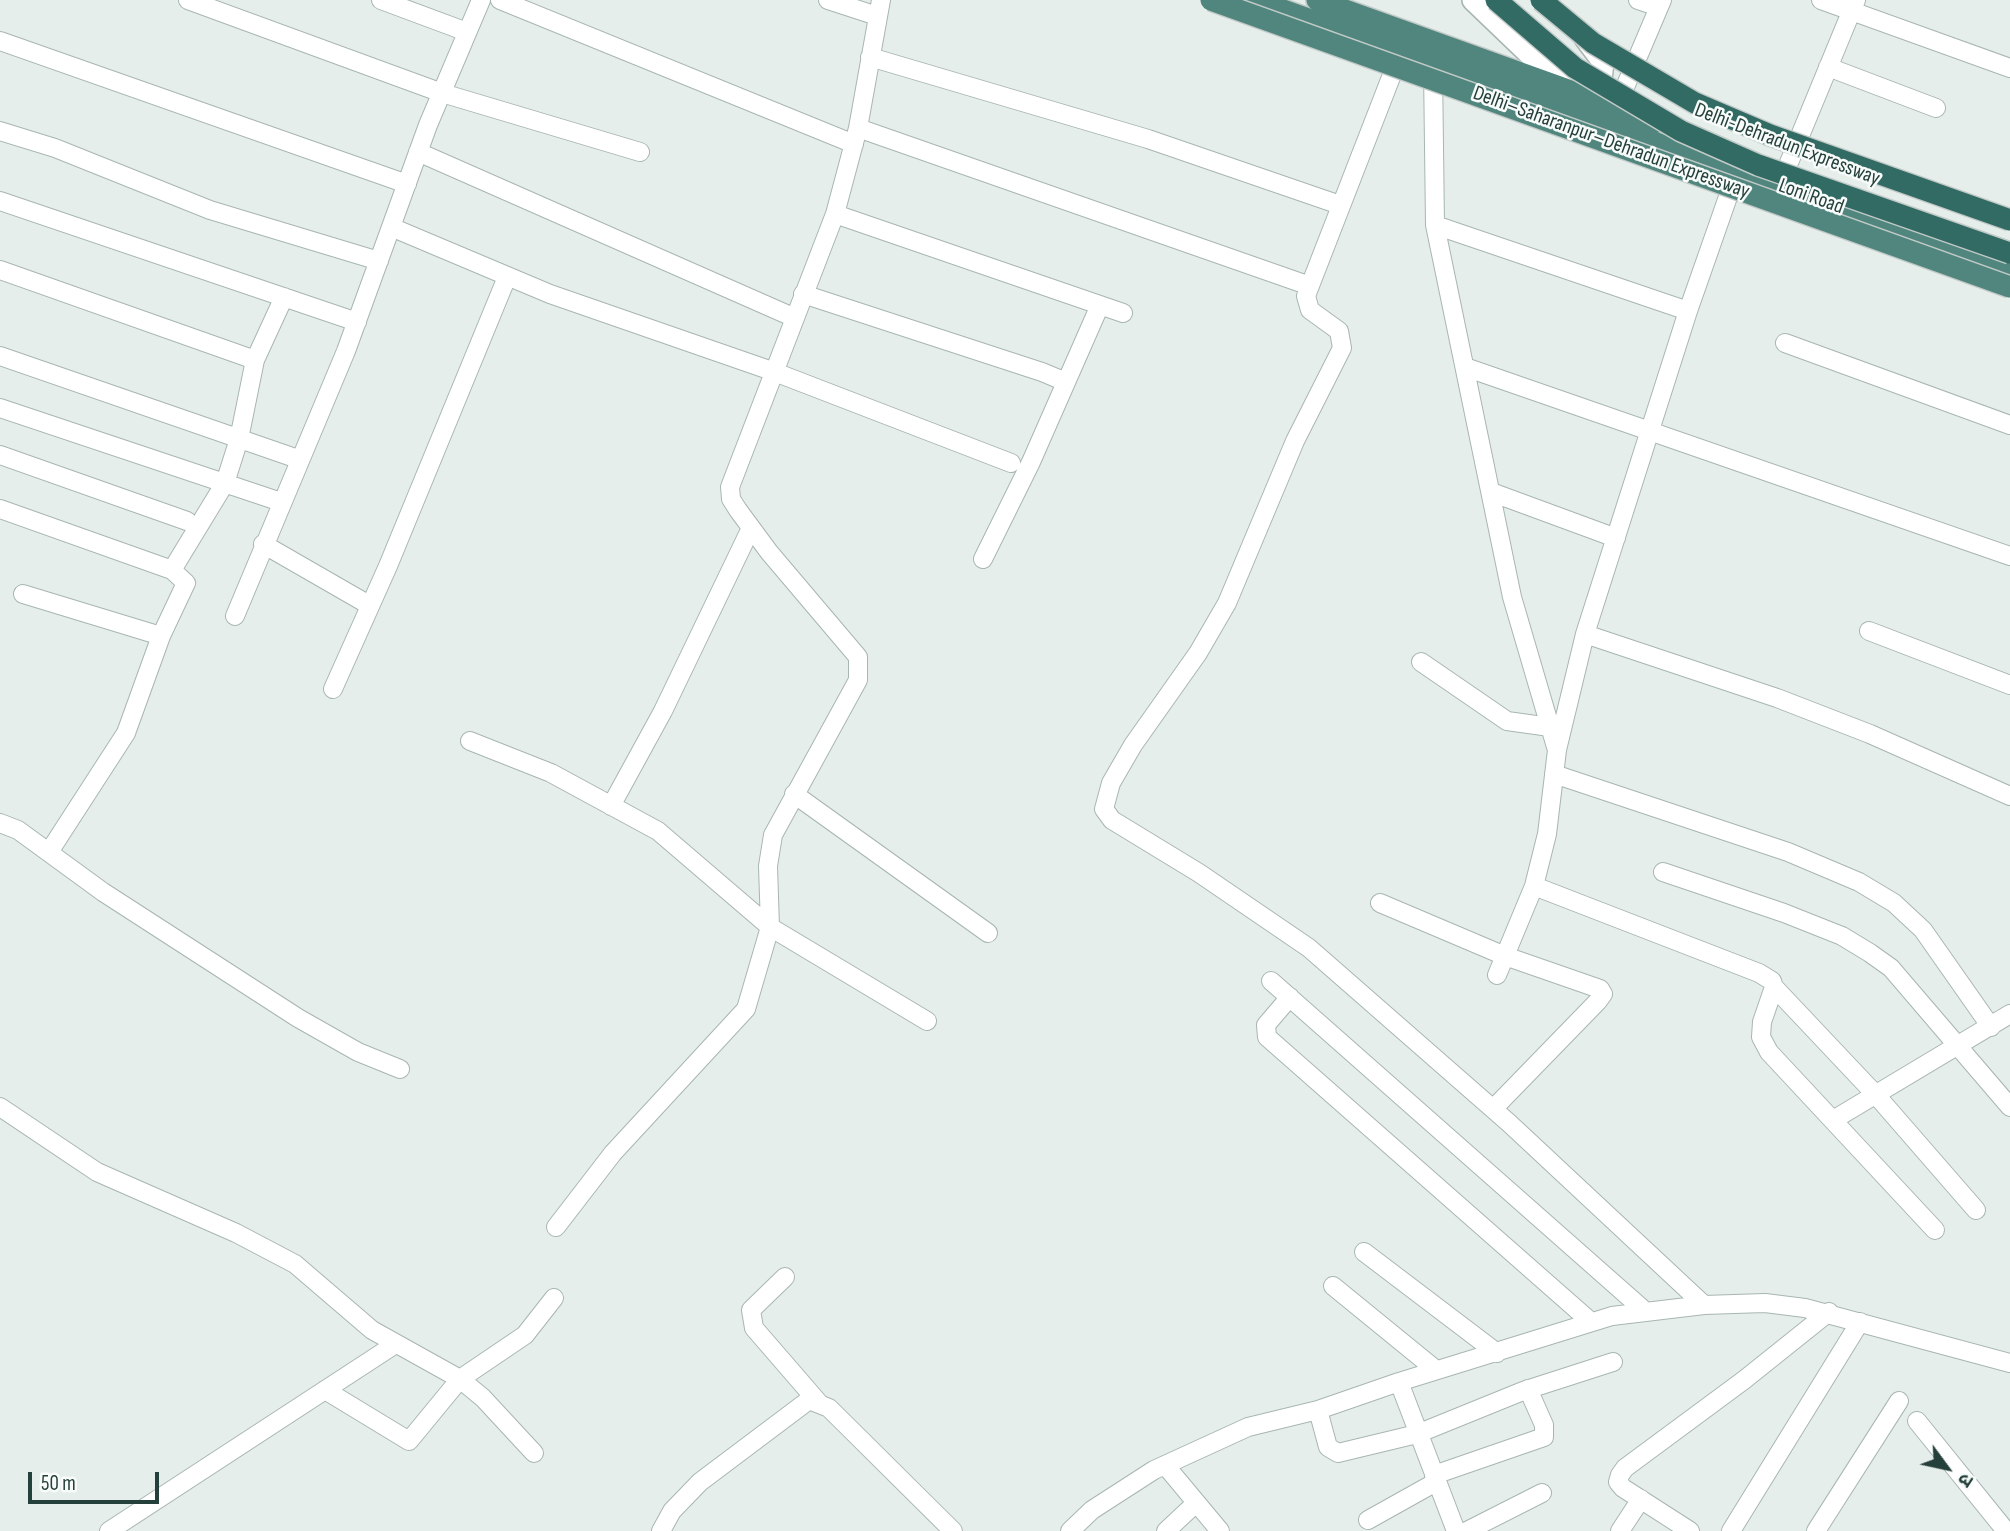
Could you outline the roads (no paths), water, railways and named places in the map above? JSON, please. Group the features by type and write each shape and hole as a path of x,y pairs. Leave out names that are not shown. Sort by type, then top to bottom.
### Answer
{"highway":[{"name":"Delhi–Saharanpur–Dehradun Expressway","path":"1211,0 2010,287"},
{"name":"Loni Road","path":"1255,0 1433,65 1788,165 2010,245"},
{"name":"Loni Road","path":"1317,0 1568,102"},
{"name":"Delhi-Dehradun Expressway","path":"1496,0 1575,68 1681,131 1758,165 2010,253"},
{"name":"Delhi-Dehradun Expressway","path":"1541,0 1593,43 1695,103 1770,135 2010,220"},
{"name":"Loni Road","path":"1603,111 1737,170 2010,269"}],"street":[{"path":"188,0 442,93 640,152"},
{"path":"381,0 467,32"},
{"path":"235,616 357,322 418,152 481,0"},
{"path":"500,0 856,136 1310,286"},
{"path":"556,1227 613,1153 741,1017 751,999 770,927 769,848 793,794 858,680 860,667 851,647 751,528 731,499 730,487 772,371 835,214 856,136 879,8 828,0"},
{"path":"1473,0 1568,102"},
{"path":"1551,0 1603,62 1603,111"},
{"path":"1603,111 1661,4 1638,0"},
{"path":"1821,0 1854,5 2010,68"},
{"path":"1788,165 1854,5"},
{"path":"0,41 407,184"},
{"path":"1400,54 1306,296 1310,310 1339,331 1342,348 1295,441 1227,603 1203,644 1133,745 1111,783 1104,809 1112,820 1199,873 1310,948 1493,1109 1704,1305"},
{"path":"870,57 1148,139 1340,205"},
{"path":"1433,65 1435,225 1512,597 1557,750"},
{"path":"1828,67 1936,108"},
{"path":"0,131 55,148 210,210 379,261"},
{"path":"418,152 795,318"},
{"path":"1497,975 1534,886 1547,834 1557,750 1585,634 1688,311 1737,170"},
{"path":"0,201 357,322"},
{"path":"835,214 1123,313"},
{"path":"1435,225 1688,311"},
{"path":"391,227 507,277 772,371 1011,463"},
{"path":"0,270 255,360"},
{"path":"332,689 507,277"},
{"path":"803,294 1042,372 1066,383"},
{"path":"172,570 225,483 239,439 255,360 284,297"},
{"path":"984,559 1100,305"},
{"path":"1785,343 2010,425"},
{"path":"0,356 298,459"},
{"path":"1465,366 2010,556"},
{"path":"0,408 281,502"},
{"path":"0,455 187,521"},
{"path":"1491,492 1616,538"},
{"path":"0,509 172,570 186,583 161,636 126,733 49,852"},
{"path":"611,806 663,711 751,528"},
{"path":"264,544 369,605"},
{"path":"23,594 161,636"},
{"path":"1869,631 2010,685"},
{"path":"1585,634 1777,698 1870,734 2010,796"},
{"path":"1421,662 1507,721 1550,727"},
{"path":"470,741 551,773 658,831 770,927 927,1021"},
{"path":"1554,774 1788,852 1859,881 1894,903 1923,930 1992,1027"},
{"path":"793,794 988,933"},
{"path":"0,823 18,830 103,892 288,1011 358,1052 400,1069"},
{"path":"1663,872 1842,936 1891,968 2010,1107"},
{"path":"1534,886 1759,973 1772,981 1774,987 1876,1095 1976,1210"},
{"path":"1380,904 1505,956 1596,986 1603,994 1493,1109"},
{"path":"1271,981 1646,1312"},
{"path":"1774,987 1762,1022 1761,1037 1769,1052 1935,1230"},
{"path":"1290,997 1266,1025 1267,1037 1591,1322"},
{"path":"1833,1120 2010,1014"},
{"path":"0,1107 97,1172 236,1233 295,1264 372,1331 460,1379 483,1398 534,1453"},
{"path":"1364,1252 1497,1353"},
{"path":"785,1277 751,1310 754,1328 818,1402"},
{"path":"1333,1286 1437,1370"},
{"path":"325,1390 409,1441 460,1379 525,1335 554,1298"},
{"path":"1070,1531 1093,1510 1165,1465 1248,1427 1318,1410 1591,1322 1646,1312 1704,1305 1765,1303 1829,1312 2010,1363"},
{"path":"1690,1531 1618,1482 1625,1468 1744,1380 1829,1312"},
{"path":"1731,1531 1860,1322"},
{"path":"109,1531 394,1345"},
{"path":"1318,1410 1328,1447 1338,1453 1417,1434 1528,1389 1614,1363"},
{"path":"1399,1382 1456,1531"},
{"path":"1368,1520 1435,1479 1544,1437 1544,1425 1528,1389"},
{"path":"661,1531 672,1511 700,1482 809,1400 829,1408 953,1531"},
{"path":"1816,1531 1899,1401"},
{"path":"1917,1421 2000,1528"},
{"path":"1165,1465 1220,1531"},
{"path":"1467,1531 1542,1493"},
{"path":"1620,1531 1641,1499"},
{"path":"1166,1531 1196,1503"}]}
